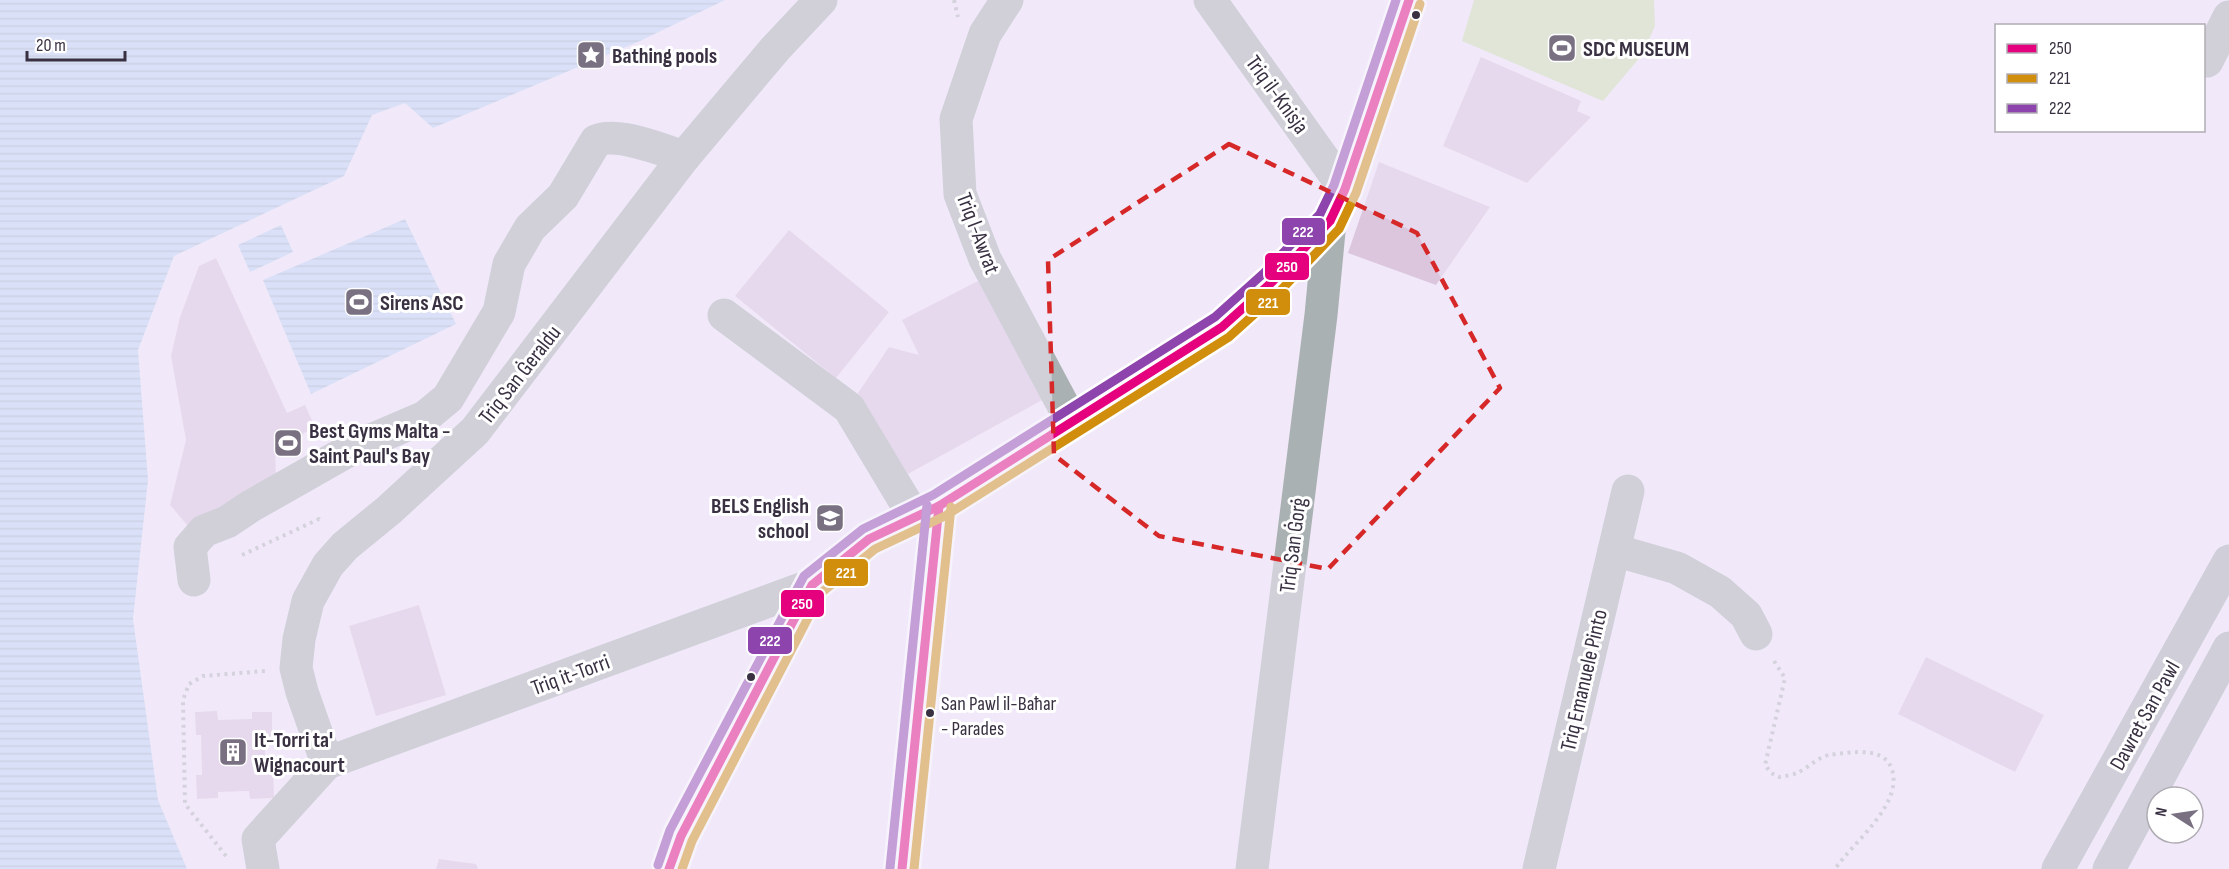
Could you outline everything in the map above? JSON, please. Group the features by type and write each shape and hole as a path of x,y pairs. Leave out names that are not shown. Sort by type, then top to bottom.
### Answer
{"highway":[{"name":"Dawret San Pawl","path":"2058,869 2229,561"},
{"name":"Dawret San Pawl","path":"2109,869 2229,648"}],"street":[{"name":"Triq San Ġeraldu","path":"327,763 296,669 299,639 308,601 328,564 345,546 389,510 475,431 684,157 775,49 821,0"},
{"name":"Triq l-Awrat","path":"1007,0 984,34 956,119 960,194 985,259 1072,422"},
{"name":"Triq il-Knisja","path":"1210,0 1345,189"},
{"path":"669,869 681,836 812,585 869,539 927,512 1222,327 1272,282 1330,221 1345,189 1409,0"},
{"path":"2207,62 2229,18"},
{"path":"194,580 190,547 204,531 227,522 250,506 355,447 425,417 448,398 500,312 508,264 530,228 563,196 596,141 604,137 611,138 651,146 684,157"},
{"name":"Triq San Ġorġ","path":"1252,869 1321,315 1330,221"},
{"path":"724,315 849,408 927,512 902,869"},
{"name":"Triq Emanuele Pinto","path":"1539,869 1628,491"},
{"path":"1614,550 1677,568 1720,592 1746,615 1756,634"},
{"name":"Triq it-Torri","path":"327,763 812,585"},
{"path":"263,869 258,839 327,763"}],"path":[{"path":"242,555 319,519 345,546"},
{"path":"1756,634 1785,678 1765,765 1771,773 1779,777 1797,773 1826,756 1857,752 1878,755 1889,762 1895,777 1892,794 1875,821 1835,869"},
{"path":"229,860 186,804 183,700 189,684 203,676 250,673"}],"highlighted area":[{"path":"1229,144 1417,233 1500,388 1328,569 1159,536 1054,455 1048,260"}],"green space":[{"name":"SDC MUSEUM","path":"1474,0 1654,0 1655,26 1642,55 1603,101 1462,41"}],"water":[{"path":"0,0 725,0 640,41 433,128 405,103 372,115 344,176 174,256 138,350 148,480 133,619 158,800 187,869 0,869"},
{"name":"Sirens ASC","path":"405,219 456,324 311,394 263,280"},
{"path":"281,225 293,252 250,272 238,245"}],"building":[{"path":"1481,57 1581,101 1577,111 1591,117 1527,183 1443,146"},
{"path":"1379,162 1490,207 1436,285 1348,253"},
{"path":"789,230 889,312 836,378 735,296"},
{"path":"216,258 287,413 305,405 315,427 275,449 276,479 188,526 170,505 186,440 171,356 180,317 199,266"},
{"path":"978,281 1044,399 908,474 858,393 889,347 919,355 902,320"},
{"path":"419,605 446,695 376,716 349,626"},
{"path":"1926,657 2044,715 2015,772 1898,714"},
{"name":"It-Torri ta' Wignacourt","path":"217,711 218,720 252,719 252,712 272,712 272,736 265,737 265,767 273,767 274,798 250,799 249,791 218,792 218,798 197,799 196,775 202,775 201,735 196,735 195,712"},
{"path":"439,859 476,864 478,869 436,869"}],"transit line":[{"name":"222","path":"658,865 670,830 804,576 863,529 933,495 1215,317 1264,273 1320,214 1334,185 1396,0"},
{"name":"250","path":"669,869 681,836 812,585 869,539 939,506 1222,327 1272,282 1330,221 1345,189 1409,0"},
{"name":"221","path":"682,869 692,841 821,593 875,549 945,516 1229,337 1281,290 1339,229 1356,193 1420,4"},
{"name":"222","path":"890,868 927,505"},
{"name":"250","path":"902,869 939,506"},
{"name":"221","path":"914,869 951,507"}],"place":[{"name":"SDC MUSEUM","path":"1562,48"},
{"name":"Bathing pools","path":"591,55"},
{"name":"Sirens ASC","path":"359,302"},
{"name":"Best Gyms Malta - Saint Paul's Bay","path":"288,443"},
{"name":"BELS English school","path":"830,518"},
{"name":"San Pawl il-Baħar - Parades","path":"930,713"},
{"name":"It-Torri ta' Wignacourt","path":"233,752"}]}
